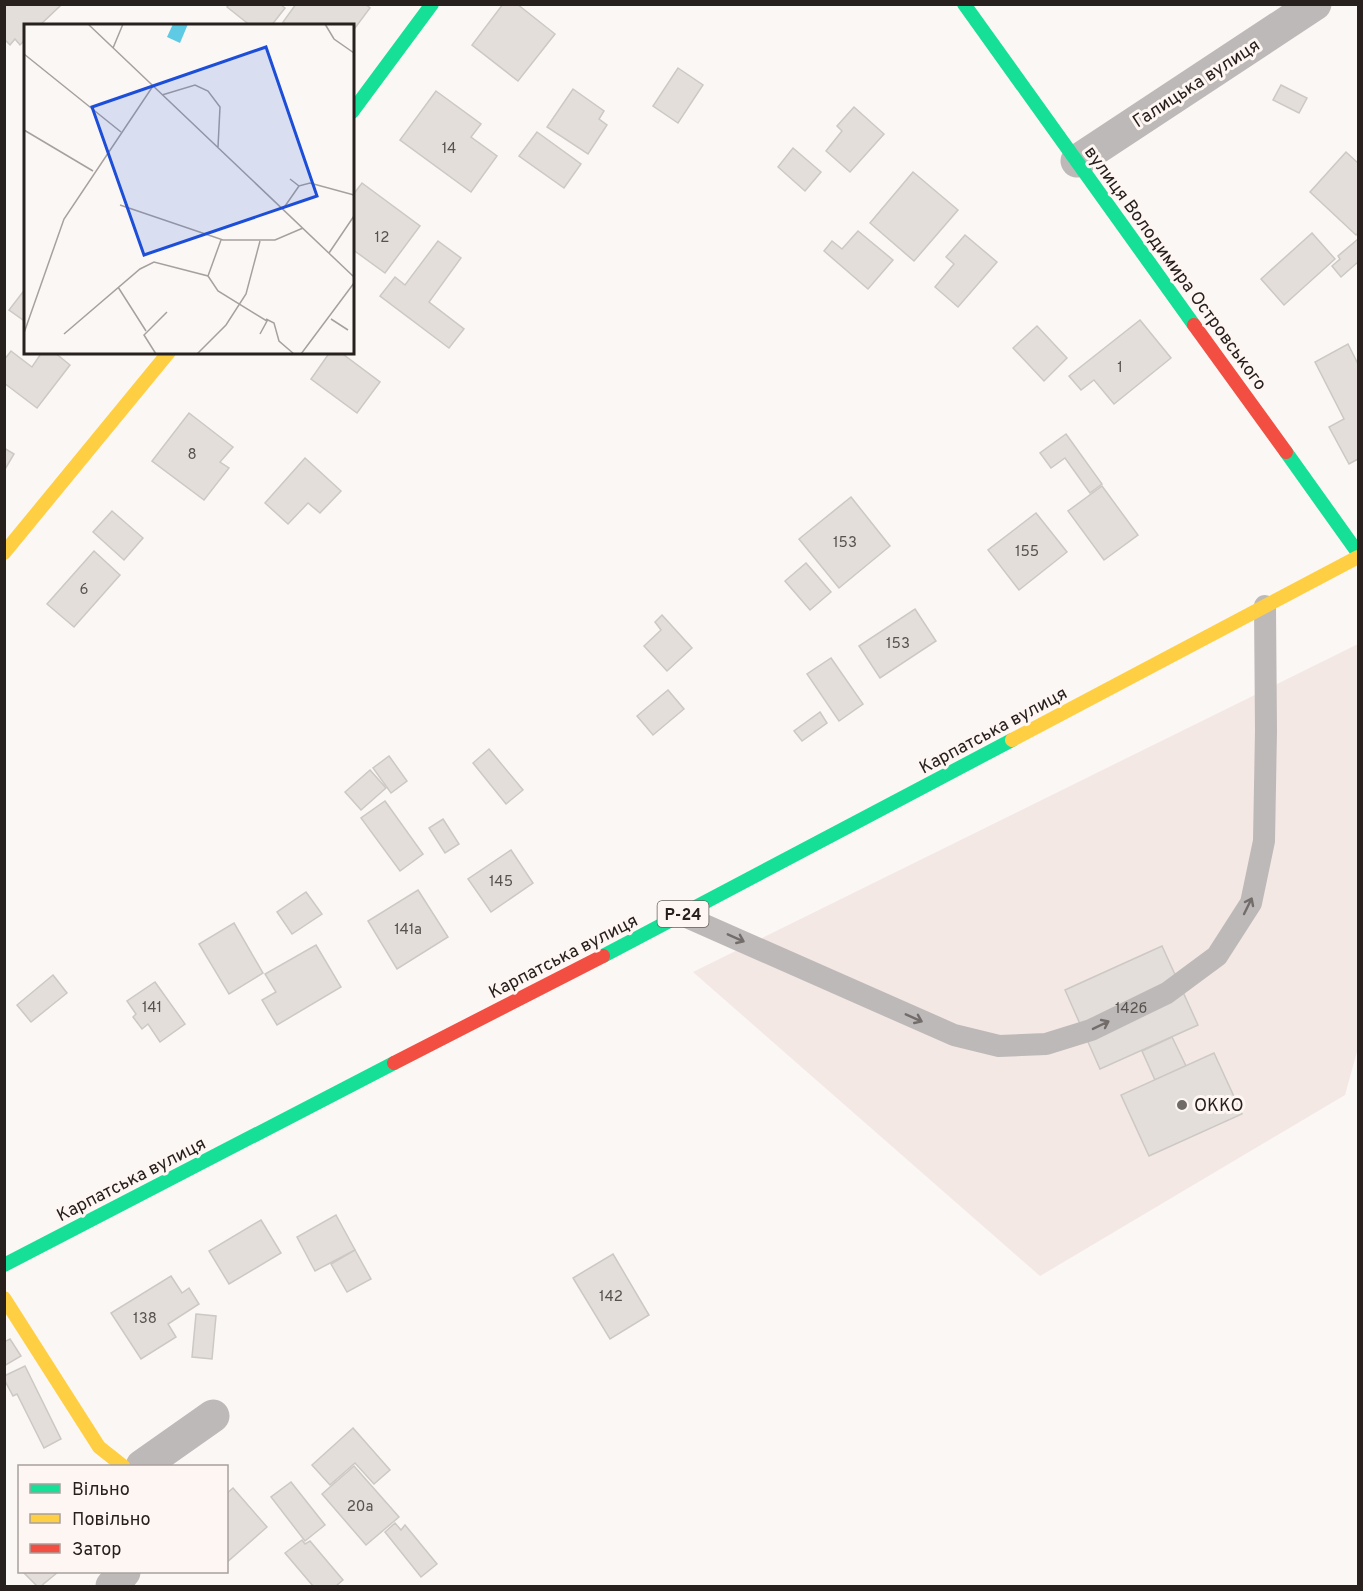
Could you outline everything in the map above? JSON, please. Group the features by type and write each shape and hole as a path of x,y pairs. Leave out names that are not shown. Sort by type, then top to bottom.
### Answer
{"main road":[{"path":"354,109 432,4"},
{"name":"вулиця Володимира Островського","path":"964,4 1359,555"},
{"path":"4,553 167,354"},
{"name":"Карпатська вулиця","path":"4,1265 682,915 1359,555"},
{"path":"4,1298 99,1447 121,1465"}],"street":[{"name":"Галицька вулиця","path":"1077,161 1315,4"},
{"path":"145,1465 213,1416"},
{"path":"112,1587 123,1573"}],"lane":[{"path":"682,915 954,1035 999,1046 1046,1044 1057,1041 1091,1030 1167,993 1217,956 1251,903 1264,841 1265,606"}],"shaded area":[{"path":"1358,644 1358,1048 1345,1095 1040,1276 693,972"}],"building":[{"path":"4,4 59,4 60,6 41,24 24,24 24,41 20,45 15,39 10,45 4,39"},
{"path":"230,4 280,4 285,8 273,24 248,24 227,7"},
{"path":"296,4 365,4 370,8 354,29 354,24 286,24 283,22"},
{"path":"503,4 517,4 555,34 518,81 472,45"},
{"path":"678,68 703,85 678,123 653,106"},
{"path":"1281,85 1307,98 1299,113 1273,100"},
{"path":"573,89 604,111 599,119 607,125 588,154 547,127"},
{"path":"436,91 481,124 471,137 497,156 471,192 400,140"},
{"path":"854,107 884,134 850,172 826,151 842,131 837,126"},
{"path":"537,132 581,164 564,188 519,156"},
{"path":"793,148 821,172 805,191 778,167"},
{"path":"1346,152 1358,163 1358,233 1356,235 1310,192"},
{"path":"913,172 958,210 914,261 870,223"},
{"path":"362,183 420,226 385,273 354,250 354,193"},
{"path":"858,231 893,260 868,289 824,251 832,241 842,249"},
{"path":"1312,233 1335,259 1284,305 1261,279"},
{"path":"965,235 997,262 958,307 935,287 954,264 946,257"},
{"path":"1358,239 1358,262 1341,277 1332,266 1340,259 1338,256"},
{"path":"438,241 461,258 429,302 464,329 449,348 380,296 395,277 405,285"},
{"path":"24,291 24,321 9,310"},
{"path":"1140,320 1171,358 1114,404 1094,380 1081,390 1069,376"},
{"path":"1037,326 1067,358 1044,381 1013,348"},
{"path":"1348,344 1358,364 1358,459 1349,464 1329,427 1344,419 1315,362"},
{"path":"11,351 32,367 41,354 56,354 70,365 37,408 4,383 4,360"},
{"path":"329,354 343,354 380,382 357,413 311,379"},
{"path":"189,413 233,447 220,462 229,468 204,500 152,461"},
{"path":"1066,434 1102,484 1090,493 1065,458 1051,468 1040,453"},
{"path":"4,448 14,454 4,471"},
{"path":"305,458 341,491 320,513 308,503 288,524 265,503"},
{"path":"1102,486 1138,535 1104,560 1068,511"},
{"path":"851,497 890,546 839,588 799,539"},
{"path":"112,511 143,538 124,560 93,532"},
{"path":"1036,513 1067,552 1019,590 988,550"},
{"path":"94,551 120,575 74,627 47,604"},
{"path":"806,563 831,592 810,610 785,581"},
{"path":"915,609 936,641 880,678 859,646"},
{"path":"662,615 692,648 667,671 644,646 661,630 655,622"},
{"path":"831,658 863,704 839,721 807,674"},
{"path":"668,690 684,709 653,735 637,716"},
{"path":"820,712 827,723 802,741 794,731"},
{"path":"489,749 523,790 506,804 473,763"},
{"path":"389,756 407,781 391,793 373,768"},
{"path":"370,770 386,788 361,810 345,792"},
{"path":"385,801 423,854 400,871 361,818"},
{"path":"443,819 459,844 445,853 429,828"},
{"path":"511,850 533,883 491,912 468,879"},
{"path":"418,890 448,937 397,969 368,921"},
{"path":"306,892 322,914 292,934 277,912"},
{"path":"234,923 263,973 229,994 199,944"},
{"path":"316,945 341,987 277,1025 262,1000 276,992 265,974"},
{"path":"1162,946 1198,1025 1100,1069 1065,990"},
{"path":"53,975 67,993 31,1022 17,1005"},
{"path":"155,982 185,1024 160,1042 148,1024 142,1029 133,1017 136,1014 127,1001"},
{"path":"1172,1037 1186,1066 1155,1080 1142,1051"},
{"name":"ОККО","path":"1214,1053 1242,1114 1149,1156 1121,1095"},
{"path":"336,1215 355,1250 315,1271 297,1237"},
{"path":"261,1220 281,1253 229,1284 209,1251"},
{"path":"355,1250 371,1279 347,1292 331,1264"},
{"path":"613,1254 649,1315 610,1339 573,1278"},
{"path":"171,1276 182,1293 189,1288 199,1304 168,1324 176,1337 141,1359 111,1313"},
{"path":"196,1314 216,1316 212,1359 192,1357"},
{"path":"10,1339 21,1356 4,1366 4,1342"},
{"path":"25,1366 61,1439 44,1448 17,1394 13,1396 4,1379 4,1376"},
{"path":"353,1428 390,1470 374,1484 355,1463 330,1485 312,1465"},
{"path":"354,1466 399,1517 366,1545 322,1494"},
{"path":"291,1482 325,1525 305,1541 271,1497"},
{"path":"233,1488 267,1527 228,1561 228,1492"},
{"path":"395,1523 401,1530 405,1525 437,1564 421,1577 385,1532"},
{"path":"302,1540 305,1544 310,1541 343,1580 336,1586 313,1586 285,1553"},
{"path":"24,1573 57,1573 41,1586 37,1586"}],"traffic: fast":[{"path":"354,109 432,4"},
{"path":"964,4 1194,325"},
{"path":"1286,452 1358,553"},
{"path":"603,956 1012,740"},
{"path":"4,1265 394,1063"}],"traffic: slow":[{"path":"4,553 167,354"},
{"path":"1012,740 1358,557"},
{"path":"4,1298 99,1447 122,1465"}],"traffic: jam":[{"path":"1194,325 1286,452"},
{"path":"394,1063 603,956"}],"place":[{"name":"ОККО","path":"1182,1105"}]}
